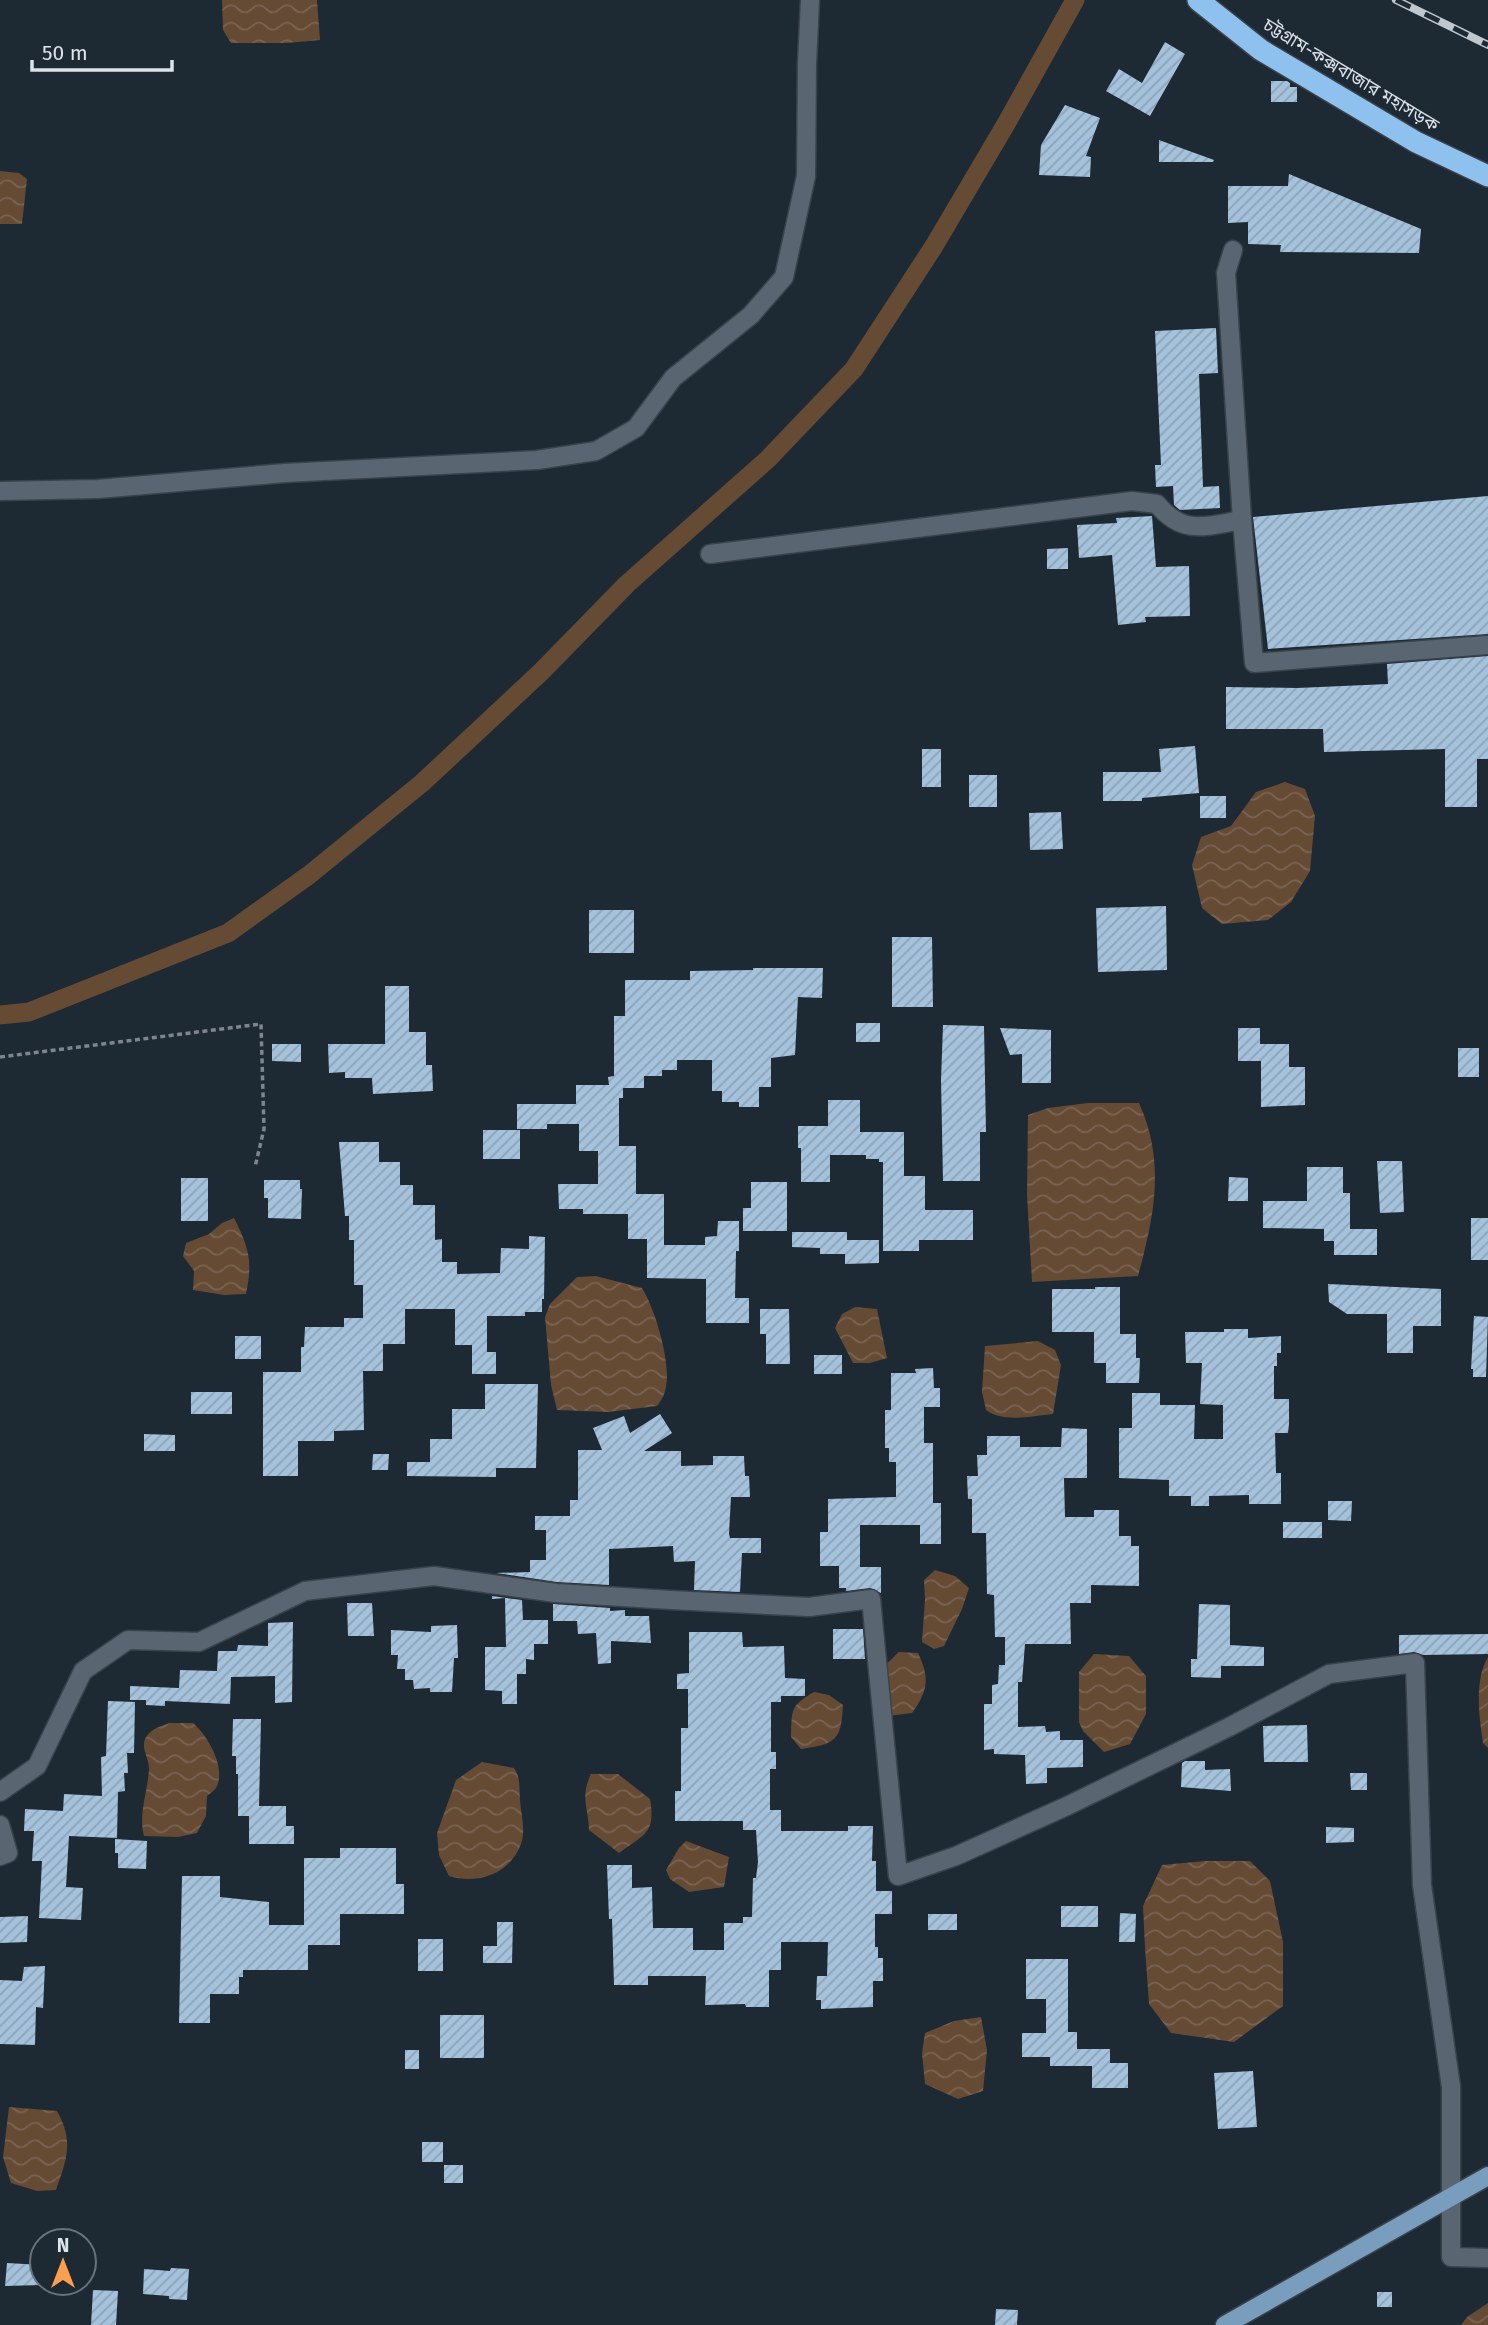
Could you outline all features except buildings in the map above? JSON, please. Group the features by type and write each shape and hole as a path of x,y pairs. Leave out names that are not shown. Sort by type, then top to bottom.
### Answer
{"highway":[{"name":"চট্টগ্রাম-কক্সবাজার মহাসড়ক","path":"1198,0 1261,50 1416,142 1488,176"}],"main road":[{"path":"1225,2325 1488,2176"}],"street":[{"path":"0,491 98,489 285,473 537,460 596,451 636,428 673,378 751,315 784,277 806,176 810,0"},
{"path":"1233,250 1226,274 1254,663 1488,645"},
{"path":"710,554 1132,502 1157,504 1169,519 1194,528 1242,520"},
{"path":"0,1792 37,1766 83,1671 128,1640 199,1642 305,1591 434,1576 556,1592 671,1600 809,1606 871,1599 898,1876 956,1856 1067,1807 1329,1674 1415,1663 1422,1885 1451,2087 1451,2257 1488,2258"},
{"path":"0,1825 8,1853 0,1856"}],"path":[{"path":"0,1057 261,1024 264,1129 255,1167"}],"water":[{"path":"222,0 317,0 320,40 231,43 223,30"},
{"path":"0,171 19,173 27,179 22,224 0,224"},
{"path":"1285,782 1305,789 1315,816 1310,871 1291,902 1268,920 1222,924 1202,908 1192,865 1201,837 1231,826 1256,792"},
{"path":"1088,1103 1139,1103 1147,1125 1155,1168 1155,1190 1149,1232 1138,1276 1032,1282 1027,1195 1028,1115 1048,1108"},
{"path":"234,1218 248,1255 246,1294 224,1295 193,1290 194,1271 183,1256 186,1243 209,1234 222,1223"},
{"path":"596,1276 642,1288 647,1297 657,1323 667,1368 665,1391 657,1406 608,1412 557,1410 551,1385 545,1317 550,1304 577,1277"},
{"path":"855,1307 877,1309 887,1358 870,1363 853,1363 835,1328 842,1314"},
{"path":"1038,1341 1055,1350 1061,1365 1053,1414 1009,1418 986,1410 982,1392 985,1346"},
{"path":"935,1570 955,1576 969,1588 944,1646 934,1649 922,1642 924,1580"},
{"path":"899,1652 918,1653 926,1684 912,1713 888,1716 880,1670"},
{"path":"1094,1654 1129,1656 1146,1676 1146,1714 1130,1744 1104,1752 1083,1731 1079,1722 1079,1672"},
{"path":"1488,1657 1488,1748 1483,1743 1479,1687"},
{"path":"814,1692 829,1695 843,1705 841,1726 830,1742 801,1749 791,1737 792,1714 800,1701"},
{"path":"170,1723 193,1723 204,1735 219,1767 218,1783 207,1796 206,1816 197,1833 178,1837 144,1836 143,1811 149,1769 144,1741 154,1729"},
{"path":"482,1762 514,1768 516,1772 523,1827 521,1844 509,1863 491,1875 471,1879 449,1876 439,1855 437,1833 456,1780"},
{"path":"591,1774 618,1774 650,1799 651,1820 646,1832 619,1853 589,1830 585,1795"},
{"path":"686,1841 729,1857 724,1887 689,1892 670,1879 666,1870"},
{"path":"1250,1861 1270,1881 1283,1942 1283,2006 1234,2042 1171,2033 1149,2004 1143,1906 1162,1865"},
{"path":"981,2017 987,2050 983,2091 958,2099 925,2084 922,2053 925,2033 954,2021"},
{"path":"9,2107 57,2111 66,2132 67,2150 56,2190 37,2191 11,2183 3,2157"},
{"path":"1488,2303 1488,2325 1461,2325 1467,2317"}],"waterway":[{"path":"0,1015 29,1012 228,933 309,875 422,783 541,672 627,584 768,459 854,369 934,246 1075,0"}],"railway":[{"path":"1396,0 1488,45"}]}
